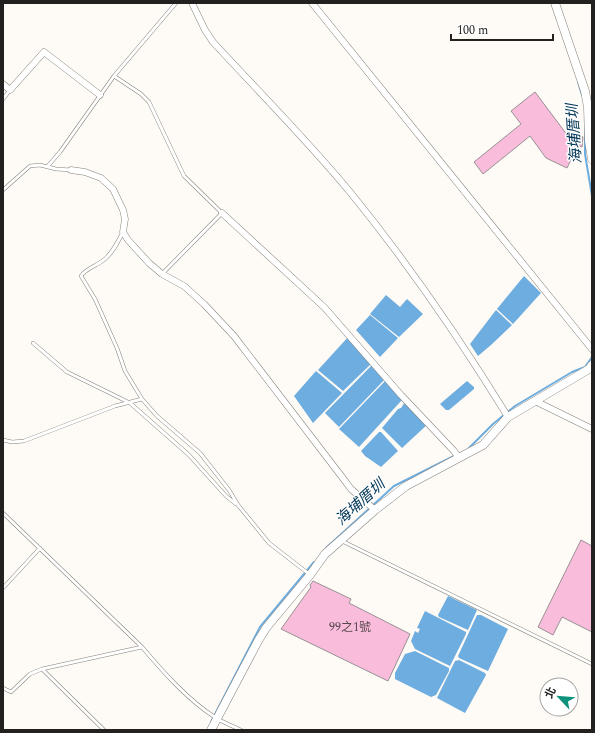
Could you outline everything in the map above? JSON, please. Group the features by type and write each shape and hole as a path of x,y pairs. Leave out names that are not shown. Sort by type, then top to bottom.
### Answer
{"street":[{"path":"192,3 205,30 213,42 310,146 381,231 449,326 508,417"},
{"path":"312,3 590,347"},
{"path":"555,3 586,97 588,107 589,141 592,159"},
{"path":"3,84 10,90 44,52 100,95"},
{"path":"71,170 85,172 101,178 113,189 123,210 125,219 123,232 136,250 162,274 184,286 204,304 234,336 342,478 351,489 375,510"},
{"path":"222,213 324,307 401,395 459,458"},
{"path":"211,730 266,628 310,575 325,554 375,510 406,486 482,445 508,417 589,369 592,365"},
{"path":"535,401 592,429"}],"lane":[{"path":"47,167 60,152 114,76 176,3"},
{"path":"114,76 141,94 149,102 184,176 222,213 162,274"},
{"path":"3,99 10,90"},
{"path":"3,190 30,166 40,165 56,169 71,170"},
{"path":"123,232 114,250 104,260 85,271 81,276 95,299 118,348 125,371 142,398 157,416 200,453 229,490 238,505 269,543 310,575"},
{"path":"32,343 67,372 130,403 189,455 226,496 238,505"},
{"path":"3,440 12,442 24,441 115,406 130,403 142,398"},
{"path":"3,513 142,647 158,666 196,703 217,718 241,730"},
{"path":"340,540 592,664"},
{"path":"3,588 40,548"},
{"path":"3,688 11,692 30,674 42,669 142,647"},
{"path":"42,669 104,730"}],"water":[{"path":"524,276 541,293 513,324 497,309"},
{"path":"386,295 400,307 407,299 423,314 399,337 370,314"},
{"path":"496,310 512,325 478,356 470,344"},
{"path":"370,315 398,338 380,357 356,330"},
{"path":"349,336 373,362 343,391 318,370"},
{"path":"373,364 387,377 339,427 325,413"},
{"path":"316,371 342,393 313,423 294,396"},
{"path":"388,378 404,395 401,401 359,447 339,429"},
{"path":"467,381 474,387 474,389 449,410 446,410 440,404"},
{"path":"407,399 429,423 402,448 382,428 398,409 401,408"},
{"path":"379,432 381,432 398,451 381,467 365,456 361,451"},
{"path":"448,596 477,610 468,630 439,617 438,615"},
{"path":"425,611 466,632 450,666 415,649 411,641 415,631 418,633 420,629 417,628"},
{"path":"477,615 481,615 508,629 488,671 459,658 458,656"},
{"path":"415,651 449,668 449,671 436,695 431,697 395,679 395,673 405,654"},
{"path":"459,660 485,673 486,675 465,713 437,698 455,661"}],"building":[{"path":"535,92 568,136 571,131 583,137 582,147 578,145 567,168 546,158 530,136 483,174 474,162 521,124 511,111"},
{"path":"581,540 592,546 592,632 562,617 553,635 538,627"},
{"path":"313,581 351,599 349,603 410,634 388,681 281,629 311,587 310,585"}],"waterway":[{"name":"海埔厝圳","path":"578,82 582,95"},
{"name":"海埔厝圳","path":"585,127 585,154 592,196"},
{"name":"海埔厝圳","path":"469,448 493,424 515,406 572,372 585,367 592,357"},
{"name":"海埔厝圳","path":"326,548 394,486 456,455"},
{"name":"海埔厝圳","path":"211,722 260,627 314,562"}]}
